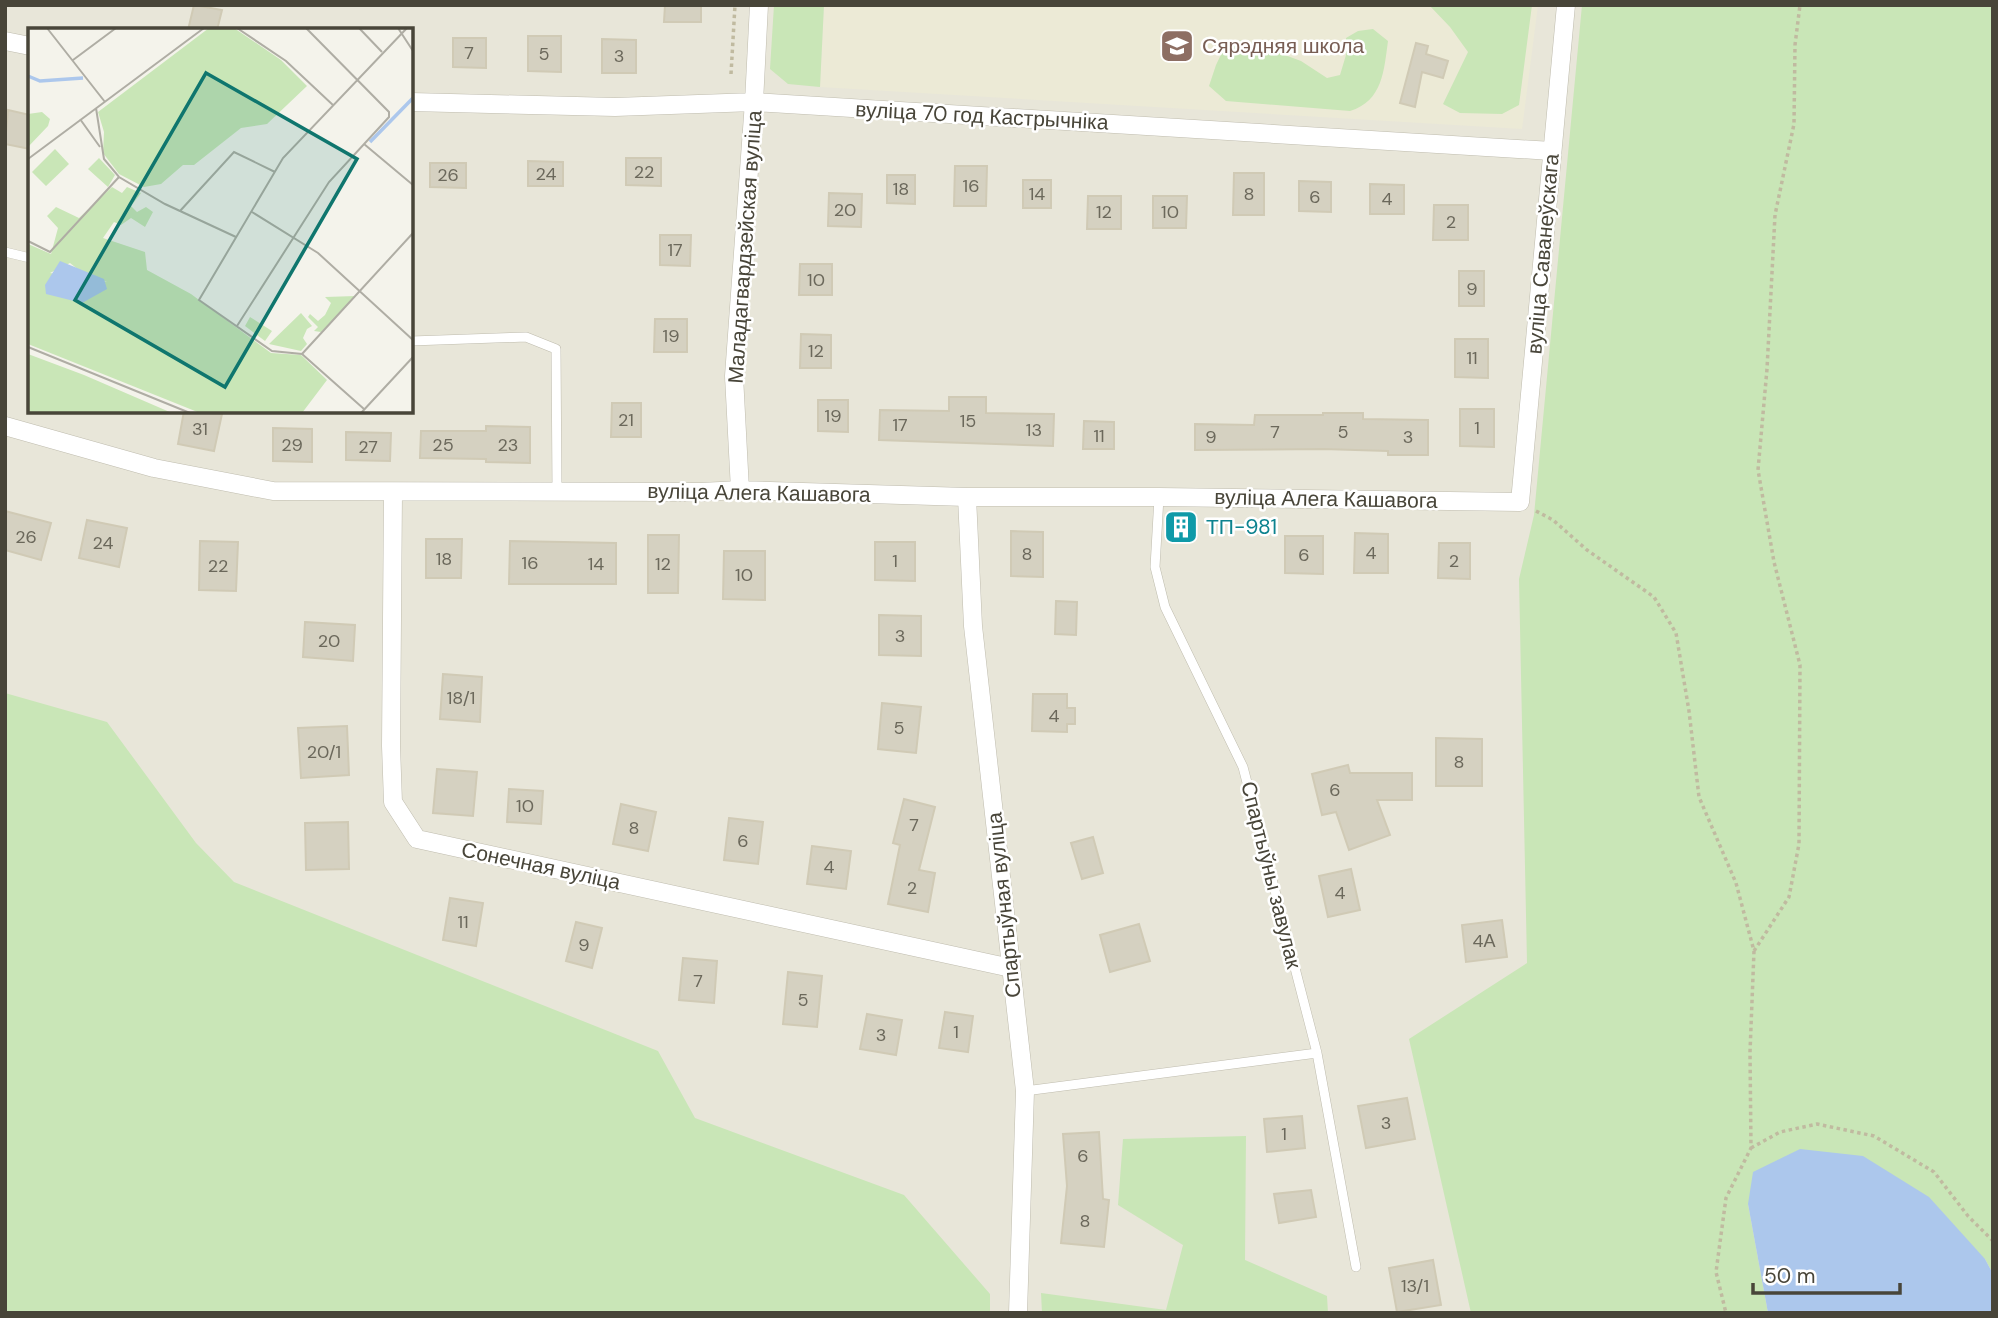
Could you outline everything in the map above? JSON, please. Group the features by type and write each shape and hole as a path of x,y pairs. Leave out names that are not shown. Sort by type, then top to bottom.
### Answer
{"street":[{"name":"Маладагвардзейская вуліца","path":"740,489 734,376 759,5"},
{"name":"вуліца Саванеўскага","path":"1520,502 1566,5"},
{"path":"5,41 28,46"},
{"name":"вуліца 70 год Кастрычніка","path":"413,102 615,107 754,102 1552,151"},
{"name":"вуліца Алега Кашавога","path":"5,426 155,468 273,491 701,492 740,489 967,497 1520,502"},
{"name":"Сонечная вуліца","path":"393,492 393,802 417,838 1010,968"},
{"name":"Спартыўная вуліца","path":"967,497 973,626 1025,1091 1018,1313"}],"lane":[{"path":"5,252 28,258"},
{"path":"413,341 526,337 556,349 558,490"},
{"name":"Спартыўны завулак","path":"1159,497 1155,567 1165,607 1243,766 1317,1053 1356,1267"},
{"path":"1025,1091 1317,1053"}],"path":[{"path":"731,74 734,5"},
{"path":"1754,951 1789,897 1799,844 1800,665 1774,562 1758,470 1767,369 1775,215 1794,124 1795,45 1800,5"},
{"path":"1520,502 1553,520 1587,550 1654,597 1676,633 1699,797 1736,883 1754,951 1750,1052 1751,1148 1726,1198 1716,1272 1726,1313"},
{"path":"1751,1148 1780,1132 1817,1124 1874,1136 1934,1172 1968,1216 1993,1241"}],"shaded area":[{"path":"5,5 1993,5 1993,1313 5,1313"},
{"name":"Сярэдняя школа","path":"824,5 1538,5 1522,129 820,87"}],"green space":[{"path":"774,5 824,5 820,87 788,84 770,69"},
{"path":"1429,5 1532,5 1519,105 1502,114 1460,113 1443,104 1468,52 1450,27"},
{"path":"1582,5 1993,5 1993,1274 1985,1259 1748,1204 1768,1313 1471,1313 1409,1039 1527,963 1519,579 1534,515"},
{"path":"1373,29 1388,41 1383,73 1369,100 1350,111 1226,101 1209,86 1227,42 1244,40 1301,61 1327,78 1340,75 1346,55 1346,38 1358,31"},
{"path":"5,693 107,722 196,843 234,882 658,1051 695,1118 904,1195 990,1294 990,1313 5,1313"},
{"path":"1246,1136 1245,1260 1327,1296 1328,1313 1042,1313 1041,1293 1166,1310 1183,1245 1118,1205 1123,1139"}],"water":[{"path":"1800,1149 1863,1156 1929,1197 1985,1259 1993,1274 1993,1313 1768,1313 1748,1204 1753,1172"}],"building":[{"path":"194,5 222,10 218,28 188,28"},
{"path":"665,5 701,5 701,22 664,22"},
{"path":"528,36 561,36 561,72 528,71"},
{"path":"453,38 486,38 486,68 453,67"},
{"path":"602,39 636,40 636,73 602,73"},
{"path":"1416,43 1428,46 1426,54 1448,61 1443,78 1422,72 1415,107 1400,103"},
{"path":"8,110 28,115 28,149 5,144"},
{"path":"626,158 661,158 661,186 626,185"},
{"path":"528,161 563,162 563,186 528,186"},
{"path":"430,163 466,163 466,188 430,187"},
{"path":"955,166 987,166 986,206 954,206"},
{"path":"1234,173 1264,173 1264,215 1233,215"},
{"path":"887,175 915,175 915,204 887,203"},
{"path":"1023,180 1051,180 1051,208 1023,208"},
{"path":"1299,181 1331,182 1331,212 1299,211"},
{"path":"1370,184 1404,185 1404,214 1370,214"},
{"path":"829,193 862,194 861,227 828,226"},
{"path":"1088,196 1121,196 1121,229 1087,229"},
{"path":"1153,196 1187,196 1186,228 1153,228"},
{"path":"1434,205 1468,205 1468,240 1433,240"},
{"path":"660,235 691,235 690,266 660,265"},
{"path":"800,264 832,264 832,295 799,295"},
{"path":"1459,271 1484,271 1484,306 1459,306"},
{"path":"655,319 687,319 687,352 654,352"},
{"path":"801,334 831,335 831,368 800,368"},
{"path":"1455,339 1488,339 1488,378 1455,377"},
{"path":"949,397 986,397 986,413 1054,414 1053,446 879,440 880,410 949,411"},
{"path":"818,400 848,400 848,432 818,431"},
{"path":"612,403 641,403 641,437 611,437"},
{"path":"1460,409 1494,409 1494,447 1460,446"},
{"path":"184,413 222,414 214,451 178,444"},
{"path":"1363,413 1363,419 1428,420 1428,455 1388,455 1388,451 1323,449 1195,450 1195,424 1254,425 1255,415"},
{"path":"1084,421 1114,422 1114,449 1083,449"},
{"path":"486,426 530,427 530,463 420,458 421,431 486,431"},
{"path":"273,428 312,429 312,462 273,461"},
{"path":"346,432 391,433 390,461 346,460"},
{"path":"5,511 51,523 41,560 5,550"},
{"name":"ТП-981","path":"1170,516 1194,518 1193,537 1169,536"},
{"path":"87,520 127,528 119,567 79,558"},
{"path":"1011,531 1043,532 1043,577 1011,576"},
{"path":"1355,533 1388,534 1388,573 1354,573"},
{"path":"648,535 679,535 678,593 648,593"},
{"path":"1285,536 1323,536 1323,574 1285,573"},
{"path":"426,539 462,539 461,578 426,578"},
{"path":"200,541 238,542 236,591 199,590"},
{"path":"510,541 616,543 616,584 509,584"},
{"path":"875,542 915,542 915,581 875,580"},
{"path":"1439,543 1470,543 1470,579 1438,578"},
{"path":"724,551 765,551 765,600 723,599"},
{"path":"1056,601 1077,602 1076,635 1055,634"},
{"path":"879,615 921,616 921,656 879,655"},
{"path":"305,622 355,625 353,661 303,657"},
{"path":"443,674 482,677 480,722 440,719"},
{"path":"1033,694 1067,694 1067,708 1075,708 1075,724 1067,724 1067,732 1032,731"},
{"path":"882,703 921,707 916,753 878,749"},
{"path":"347,726 349,775 301,778 298,728"},
{"path":"1436,738 1482,739 1482,786 1436,786"},
{"path":"1348,765 1350,773 1412,773 1412,800 1377,800 1390,835 1349,850 1336,812 1322,815 1312,774"},
{"path":"437,769 477,772 473,816 433,813"},
{"path":"509,789 543,791 541,824 507,822"},
{"path":"904,799 935,807 919,870 935,873 928,912 888,904 900,845 893,843"},
{"path":"621,804 656,812 648,851 613,844"},
{"path":"729,818 763,822 758,864 724,860"},
{"path":"348,822 349,869 306,870 305,823"},
{"path":"1093,837 1103,873 1082,879 1071,843"},
{"path":"812,846 851,851 846,889 807,884"},
{"path":"1351,869 1360,910 1328,917 1319,876"},
{"path":"450,898 483,903 476,946 443,940"},
{"path":"1502,920 1507,957 1466,962 1462,925"},
{"path":"576,922 602,928 592,968 566,961"},
{"path":"1139,924 1150,961 1110,972 1100,935"},
{"path":"683,958 717,961 714,1003 679,1000"},
{"path":"788,972 822,976 817,1027 783,1024"},
{"path":"945,1012 973,1016 968,1052 939,1048"},
{"path":"867,1014 902,1020 896,1055 860,1049"},
{"path":"1407,1098 1415,1139 1366,1148 1358,1106"},
{"path":"1302,1116 1305,1148 1267,1152 1264,1119"},
{"path":"1099,1132 1103,1199 1109,1200 1104,1247 1061,1243 1067,1186 1063,1134"},
{"path":"1311,1190 1316,1217 1279,1223 1274,1194"},
{"path":"1433,1260 1441,1305 1397,1312 1389,1268"}],"place":[{"name":"Сярэдняя школа","path":"1177,46"},
{"name":"ТП-981","path":"1181,527"}]}
